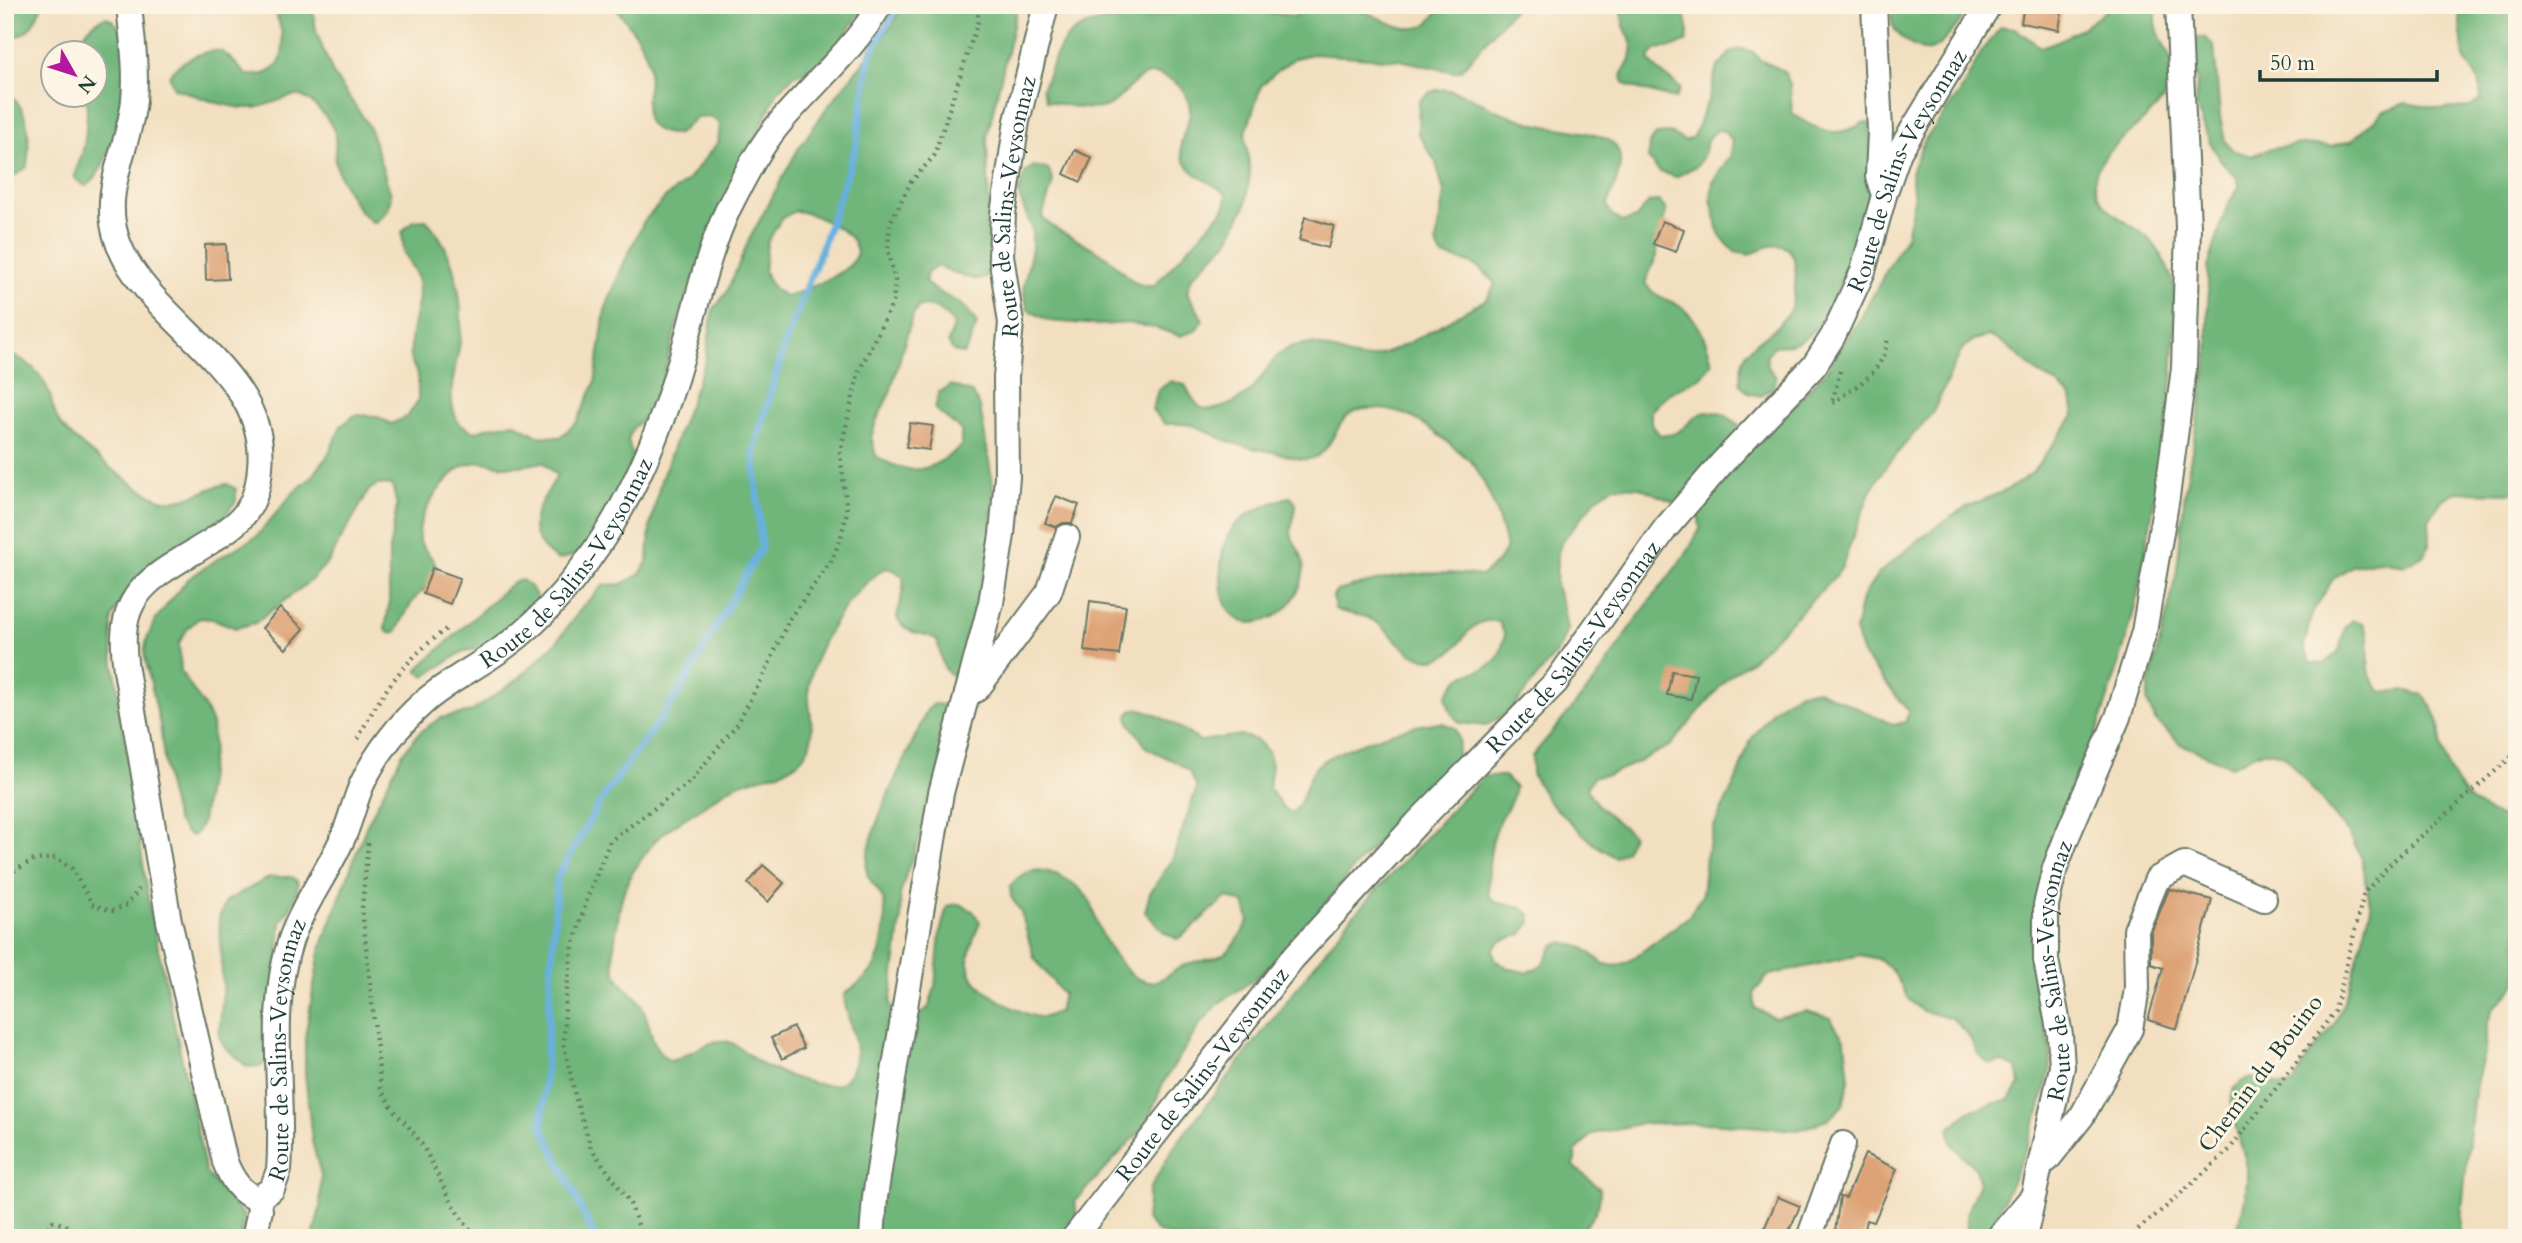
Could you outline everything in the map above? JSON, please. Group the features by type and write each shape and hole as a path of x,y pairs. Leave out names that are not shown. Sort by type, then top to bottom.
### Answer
{"street":[{"name":"Route de Salins-Veysonnaz","path":"129,5 135,89 111,198 116,235 124,256 152,294 208,354 241,395 252,412 260,442 257,487 244,515 222,533 145,584 134,599 124,629 123,650 175,945 225,1162 238,1186 249,1196 258,1198 272,1189 279,1170 279,1010 287,956 298,921 338,849 364,781 390,739 416,710 444,686 500,651 535,623 572,582 597,547 626,501 650,451 673,385 708,262 730,205 768,138 844,55 880,5"},
{"name":"Route de Salins-Veysonnaz","path":"872,1238 895,1066 941,793 991,603 1005,509 1006,377 1011,323 1001,255 1003,214 1015,131 1046,5"},
{"path":"1874,5 1880,131 1878,176 1885,192"},
{"name":"Route de Salins-Veysonnaz","path":"1074,1238 1122,1173 1292,959 1417,823 1556,682 1665,529 1721,464 1814,366 1833,336 1863,271 1899,152 1989,5"},
{"name":"Route de Salins-Veysonnaz","path":"2024,1238 2062,1066 2060,1035 2046,960 2046,905 2068,834 2118,716 2144,632 2167,497 2184,368 2188,227 2178,5"},
{"path":"966,694 978,689 1049,592 1067,537"},
{"path":"2042,1158 2047,1160 2082,1116 2130,1029 2137,989 2136,930 2157,879 2184,864 2264,899"},
{"path":"1809,1238 1843,1144"},
{"path":"1998,1238 2033,1197"},
{"path":"254,1238 260,1210 258,1198"}],"path":[{"path":"643,1238 629,1201 591,1147 564,1046 565,1004 575,939 588,896 610,841 690,782 737,724 768,669 788,621 832,560 847,512 840,452 859,372 893,302 895,280 888,250 890,223 911,182 934,156 978,21 978,5"},
{"path":"1833,336 1839,350 1840,371 1832,404 1857,388 1877,369 1883,359 1888,336"},
{"name":"Chemin du Bouino","path":"2127,1238 2228,1151 2335,1012 2364,893 2393,861 2517,752"},
{"path":"368,840 362,908 382,1088 386,1100 422,1144 449,1200 479,1238"},
{"path":"5,867 8,874 34,859 56,858 72,869 92,904 112,911 127,905 159,863"},
{"path":"39,1238 54,1221 70,1227 72,1238"}],"green space":[{"path":"1340,4 1412,28 1423,26 1432,19 1440,5 1517,5 1461,70 1454,72 1400,60 1313,54 1295,58 1261,86 1245,135 1250,172 1246,204 1229,240 1192,277 1187,292 1203,320 1195,331 1180,336 1128,323 1099,325 1050,321 1028,310 1023,290 1032,248 1032,229 1018,193 1026,171 1034,166 1049,170 1053,182 1042,217 1047,222 1104,255 1133,280 1146,286 1154,286 1225,208 1227,195 1197,175 1183,158 1181,146 1190,111 1187,97 1173,81 1159,75 1146,75 1117,100 1098,108 1047,101 1042,89 1061,46 1070,35 1082,27 1112,20 1161,16 1186,5 1250,5 1256,11 1295,16 1302,5"},
{"path":"5,5 42,5 25,33 5,37"},
{"path":"271,5 312,5 316,31 333,74 369,126 391,195 388,210 375,223 362,213 345,187 335,161 336,137 333,129 322,113 308,100 293,96 258,107 242,108 174,88 169,76 172,71 192,57 209,52 222,52 247,75 264,74 273,69 279,62 283,44 279,23"},
{"path":"614,5 866,5 829,56 809,70 793,76 777,93 716,218 677,324 657,400 649,413 633,428 628,439 635,466 600,531 576,555 558,560 537,540 534,530 538,510 557,476 543,462 515,466 474,463 451,475 426,509 419,532 420,542 434,561 436,575 412,602 396,632 389,633 385,629 389,605 389,551 397,506 393,488 389,484 377,485 369,490 328,562 310,581 255,623 236,628 213,619 199,618 188,628 179,643 181,672 205,708 212,724 213,746 202,822 192,836 186,833 176,820 167,784 160,725 144,653 147,639 155,620 188,579 257,536 293,493 311,478 328,455 341,426 355,415 376,416 391,424 407,417 418,401 418,376 410,358 419,298 418,278 404,253 402,232 413,221 426,220 436,232 445,246 456,277 461,326 452,395 458,423 474,432 515,423 538,436 560,437 577,422 595,383 605,310 644,221 666,197 686,182 718,142 720,124 711,117 695,118 678,134 662,132 652,127 646,109 649,73 646,54"},
{"path":"902,5 1018,5 987,137 995,272 979,280 938,266 928,271 925,282 959,303 977,324 963,354 953,351 948,342 954,326 951,321 935,308 919,306 912,317 890,393 871,437 876,456 888,463 920,469 940,462 961,446 961,430 935,409 939,392 952,385 972,393 980,407 993,485 990,554 960,679 953,677 945,669 937,640 906,629 897,618 903,577 894,570 885,568 847,605 818,654 809,687 811,741 802,758 787,769 742,782 720,794 659,837 634,870 621,901 614,944 615,968 621,982 641,1005 653,1040 662,1055 670,1061 708,1044 725,1041 761,1064 799,1079 830,1085 842,1082 849,1075 856,1053 844,995 866,977 876,964 885,924 882,897 868,875 868,854 886,799 927,710 934,704 945,705 952,714 933,802 900,895 901,919 890,1005 898,1014 919,1015 929,1007 935,987 940,933 947,906 960,904 973,911 980,922 969,957 969,969 979,985 989,994 1025,1013 1044,1017 1059,1011 1063,994 1034,958 1021,912 1011,897 1010,886 1020,876 1030,872 1049,872 1075,885 1090,901 1099,928 1111,951 1130,973 1144,981 1155,981 1187,964 1221,956 1235,944 1249,920 1244,903 1227,897 1177,939 1164,932 1145,912 1150,893 1172,860 1197,787 1189,771 1147,748 1129,722 1128,715 1133,710 1151,712 1200,741 1240,735 1257,740 1269,753 1269,788 1283,808 1292,813 1317,766 1339,753 1376,738 1413,727 1440,723 1455,728 1459,741 1457,758 1407,821 1382,838 1354,867 1314,918 1281,954 1259,976 1219,1003 1201,1023 1163,1083 1146,1125 1075,1201 1077,1217 1107,1238 313,1238 320,1207 321,1175 312,1141 305,1073 305,1037 320,951 366,827 402,754 421,731 441,718 471,712 518,679 555,644 583,606 604,585 622,584 640,574 648,560 650,527 661,480 706,359 713,310 727,292 749,240 797,151 826,109 894,23","holes":["795,211 809,214 839,228 850,237 857,252 852,263 839,273 810,288 785,296 773,288 764,271 767,243 781,219"]},
{"path":"1623,5 1678,5 1684,13 1688,27 1686,42 1656,50 1649,60 1680,89 1675,99 1629,86 1623,81 1622,73 1629,62 1632,45 1622,16"},
{"path":"1892,5 1970,5 1947,38 1930,50 1906,42 1892,22"},
{"path":"2113,5 2158,5 2156,16 2159,35 2173,70 2166,94 2156,108 2107,154 2095,178 2096,191 2101,201 2119,218 2151,240 2172,279 2175,321 2171,394 2139,589 2129,630 2033,922 2031,964 2048,1038 2051,1059 2049,1075 2024,1152 1987,1234 1983,1238 1967,1236 1966,1215 1979,1183 1977,1170 1953,1146 1949,1129 1969,1111 2010,1099 2020,1084 2017,1068 2003,1062 1989,1064 1978,1054 1967,1033 1952,1018 1922,1011 1909,1000 1893,971 1878,959 1860,955 1769,975 1754,992 1755,1008 1774,1018 1807,1011 1830,1018 1845,1041 1849,1080 1843,1105 1828,1120 1798,1130 1710,1123 1639,1124 1592,1134 1576,1151 1574,1166 1600,1189 1600,1197 1593,1216 1573,1238 1175,1238 1156,1231 1146,1220 1149,1190 1174,1147 1350,919 1485,776 1504,776 1515,787 1493,840 1489,896 1497,903 1518,906 1530,914 1531,922 1521,935 1500,941 1493,950 1495,959 1508,968 1527,973 1542,965 1554,945 1563,942 1584,948 1604,964 1615,966 1628,962 1688,917 1702,896 1706,856 1715,824 1736,780 1750,741 1773,710 1798,692 1818,690 1894,725 1905,722 1909,712 1863,655 1855,631 1862,598 1879,573 1926,534 1966,507 2009,489 2032,473 2074,416 2071,397 2056,383 2039,374 2005,344 1989,336 1974,340 1962,349 1933,412 1887,465 1870,492 1841,569 1832,580 1752,660 1728,677 1671,745 1608,775 1594,776 1587,788 1591,795 1601,808 1632,835 1626,851 1615,857 1594,844 1548,801 1532,774 1532,756 1596,680 1635,621 1688,551 1700,529 1699,518 1692,510 1639,487 1614,486 1597,498 1561,543 1557,558 1556,586 1567,630 1559,649 1511,710 1486,726 1460,723 1451,713 1446,697 1463,676 1488,667 1497,659 1505,635 1499,622 1487,621 1478,624 1444,656 1423,658 1405,649 1375,621 1335,609 1333,596 1337,591 1408,575 1444,573 1481,576 1498,562 1506,548 1494,507 1476,468 1444,439 1415,419 1396,412 1375,409 1356,411 1343,421 1324,451 1309,459 1299,459 1230,442 1193,426 1165,424 1152,410 1158,390 1171,381 1185,385 1200,407 1219,408 1233,403 1249,392 1274,360 1294,346 1314,344 1358,358 1380,355 1410,342 1487,299 1495,284 1489,277 1472,264 1442,256 1436,243 1444,192 1436,163 1418,133 1419,101 1428,93 1448,90 1527,121 1589,133 1614,144 1620,164 1607,205 1612,216 1623,222 1636,218 1649,202 1659,201 1666,210 1656,257 1645,283 1655,294 1676,304 1690,315 1704,338 1712,363 1701,377 1668,394 1651,411 1651,424 1660,435 1669,435 1682,429 1696,416 1714,412 1739,425 1761,431 1777,423 1825,372 1857,324 1906,236 1914,199 1911,172 1924,141 1960,93 1983,49 2001,27 2015,28 2040,47 2079,30"},
{"path":"2458,5 2517,5 2517,493 2456,492 2442,500 2429,519 2430,542 2423,556 2406,565 2379,561 2352,566 2333,579 2313,612 2304,646 2311,663 2324,664 2339,652 2345,627 2353,620 2363,623 2367,633 2369,669 2375,685 2383,693 2404,690 2423,695 2437,717 2447,764 2460,788 2478,806 2503,816 2517,818 2517,984 2493,1009 2487,1025 2485,1049 2474,1092 2459,1238 2233,1238 2244,1205 2247,1169 2234,1121 2232,1096 2237,1086 2252,1078 2281,1086 2293,1085 2303,1065 2335,1023 2349,988 2371,908 2362,859 2350,835 2285,756 2269,751 2262,752 2230,766 2181,744 2155,720 2147,702 2149,684 2176,579 2185,491 2208,359 2208,267 2227,206 2239,187 2237,178 2221,161 2210,142 2196,106 2197,81 2192,46 2196,38 2205,37 2214,46 2220,117 2225,141 2232,150 2251,156 2266,150 2300,144 2330,146 2351,141 2384,111 2405,103 2442,109 2470,107 2481,99 2479,81 2464,58"},
{"path":"106,17 118,26 125,46 126,66 114,136 97,175 87,186 81,184 75,175 86,135 87,108 108,108 108,38 82,38 95,23"},
{"path":"1742,49 1753,52 1760,60 1784,71 1790,84 1792,113 1805,122 1836,132 1866,122 1871,125 1869,201 1853,253 1834,295 1814,328 1798,342 1774,346 1766,356 1768,367 1776,377 1773,387 1761,396 1749,393 1740,384 1741,368 1747,352 1776,327 1790,310 1796,274 1792,255 1788,249 1781,246 1765,248 1750,255 1735,252 1720,236 1711,199 1713,181 1730,157 1733,142 1724,131 1717,130 1707,140 1705,152 1698,165 1676,177 1660,172 1648,159 1649,143 1657,134 1670,133 1685,141 1693,137 1711,93 1716,69 1732,51"},
{"path":"5,91 14,98 25,116 28,135 27,167 13,177 5,175"},
{"path":"5,354 27,363 38,374 47,388 57,418 69,433 95,456 142,490 155,497 173,500 227,484 236,489 236,501 225,515 121,599 112,619 112,650 149,905 206,1173 244,1216 240,1238 5,1238"},
{"path":"1291,497 1296,504 1291,535 1304,567 1299,588 1293,600 1279,614 1251,623 1243,621 1230,611 1222,593 1221,567 1225,544 1229,534 1243,519 1272,503"},
{"path":"522,580 534,593 538,609 488,648 464,651 425,676 418,672 419,668 502,592 514,582"},
{"path":"270,877 292,877 298,882 293,903 281,921 269,1058 262,1066 247,1067 224,1046 219,1036 223,990 219,918 226,901"}],"building":[{"path":"2024,5 2063,5 2059,30 2021,23"},
{"path":"1075,150 1092,158 1081,182 1064,174"},
{"path":"1305,217 1334,226 1328,248 1299,240"},
{"path":"1662,221 1684,229 1676,252 1653,244"},
{"path":"226,244 228,279 206,280 205,245"},
{"path":"910,423 933,426 929,450 906,447"},
{"path":"1056,496 1079,505 1072,523 1063,523 1056,527 1045,523"},
{"path":"432,568 460,578 450,604 423,594"},
{"path":"1090,601 1126,606 1119,655 1084,651"},
{"path":"280,608 304,629 286,649 262,628"},
{"path":"1672,671 1696,675 1691,699 1667,695"},
{"path":"763,865 784,883 768,902 748,884"},
{"path":"2169,889 2212,900 2177,1029 2148,1020 2163,968 2151,964 2151,933"},
{"path":"793,1027 804,1048 782,1059 771,1038"},
{"path":"1865,1154 1897,1169 1874,1222 1867,1220 1863,1238 1834,1238 1840,1197 1846,1198"},
{"path":"1778,1197 1800,1206 1786,1238 1760,1238"}],"waterway":[{"path":"595,1238 542,1126 557,878 602,799 678,694 761,548 754,451 786,340 821,250 856,147 870,54 898,5"}]}
